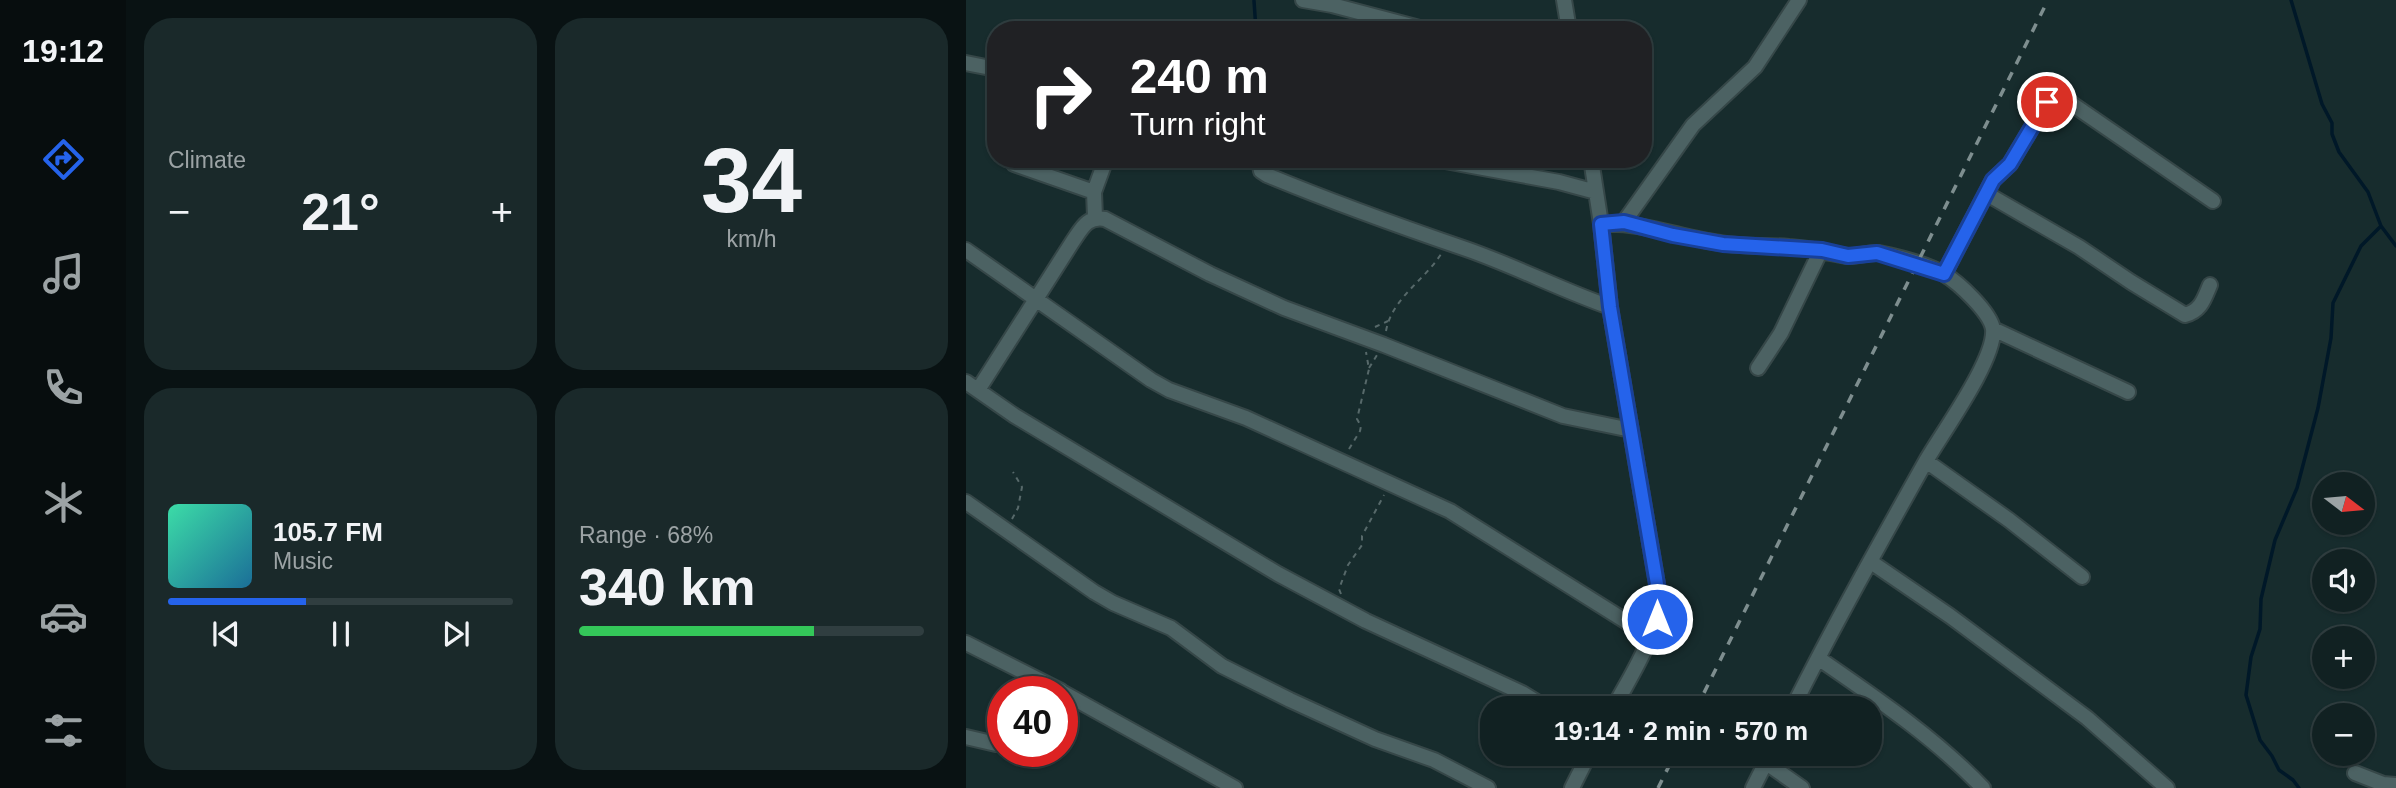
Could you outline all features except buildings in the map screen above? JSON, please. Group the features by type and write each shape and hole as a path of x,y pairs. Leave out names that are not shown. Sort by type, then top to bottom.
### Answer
{"street":[{"path":"1303,0 1393,21"},
{"path":"1564,0 1568,21"},
{"path":"1624,222 1693,125 1755,67 1799,0"},
{"path":"966,63 987,67"},
{"path":"1944,274 1993,180 2010,164 2047,102 2062,99 2213,201"},
{"path":"1025,168 1094,192"},
{"path":"1095,218 1094,192 1103,168"},
{"path":"1260,168 1261,172 1267,175 1323,199 1490,258 1610,307"},
{"path":"1483,168 1559,182 1596,192"},
{"path":"1592,168 1610,307 1658,590 1657,619 1651,637 1620,696"},
{"path":"1987,194 2068,240 2185,315 2199,308 2210,285"},
{"path":"1527,696 1340,609 1039,430 972,386 1037,299 1088,221 1095,218 1105,219 1246,292 1563,416 1631,430"},
{"path":"1601,224 1624,222 1723,244 1822,250 1848,256 1877,253 1944,274 1975,301 1987,315 1993,329 1990,348 1978,374 1926,461 1799,696"},
{"path":"966,250 1151,380 1169,390 1246,418 1450,511 1651,637"},
{"path":"1758,368 1781,333 1822,250"},
{"path":"1993,329 2128,392"},
{"path":"1926,461 2009,520 2082,577"},
{"path":"966,502 1094,592 1171,628 1222,666 1342,725 1434,760 1488,788"},
{"path":"1871,562 1950,616 2087,718 2167,788"},
{"path":"966,643 1032,676"},
{"path":"1818,658 1897,711 1944,750 1983,788"},
{"path":"1078,700 1234,788"},
{"path":"966,737 987,742"},
{"path":"1572,788 1583,766"},
{"path":"1753,788 1763,766"},
{"path":"1776,766 1802,788"},
{"path":"2355,774 2383,784 2396,785"}],"path":[{"path":"1368,369 1384,345 1393,309 1433,267 1448,244"},
{"path":"1344,463 1350,445 1360,431 1361,426 1357,419 1368,369 1366,352 1356,335"},
{"path":"1006,530 1018,508 1022,487 1013,472"},
{"path":"1340,609 1339,589 1348,565 1362,545 1362,536 1389,484"}],"waterway":[{"path":"2291,0 2339,152 2368,192 2381,226 2396,246"},
{"path":"1254,1 1255,21"},
{"path":"2299,788 2279,770 2260,740 2246,695 2251,657 2260,629 2261,599 2275,540 2297,488 2318,408 2331,338 2333,303 2361,246 2381,226"}],"railway":[{"path":"1702,696 2048,0"},
{"path":"1658,788 1669,766"}],"route":[{"path":"1657,619 1658,590 1610,307 1601,224 1624,222 1723,244 1822,250 1848,256 1877,253 1944,274 1993,180 2010,164 2047,102"}]}
